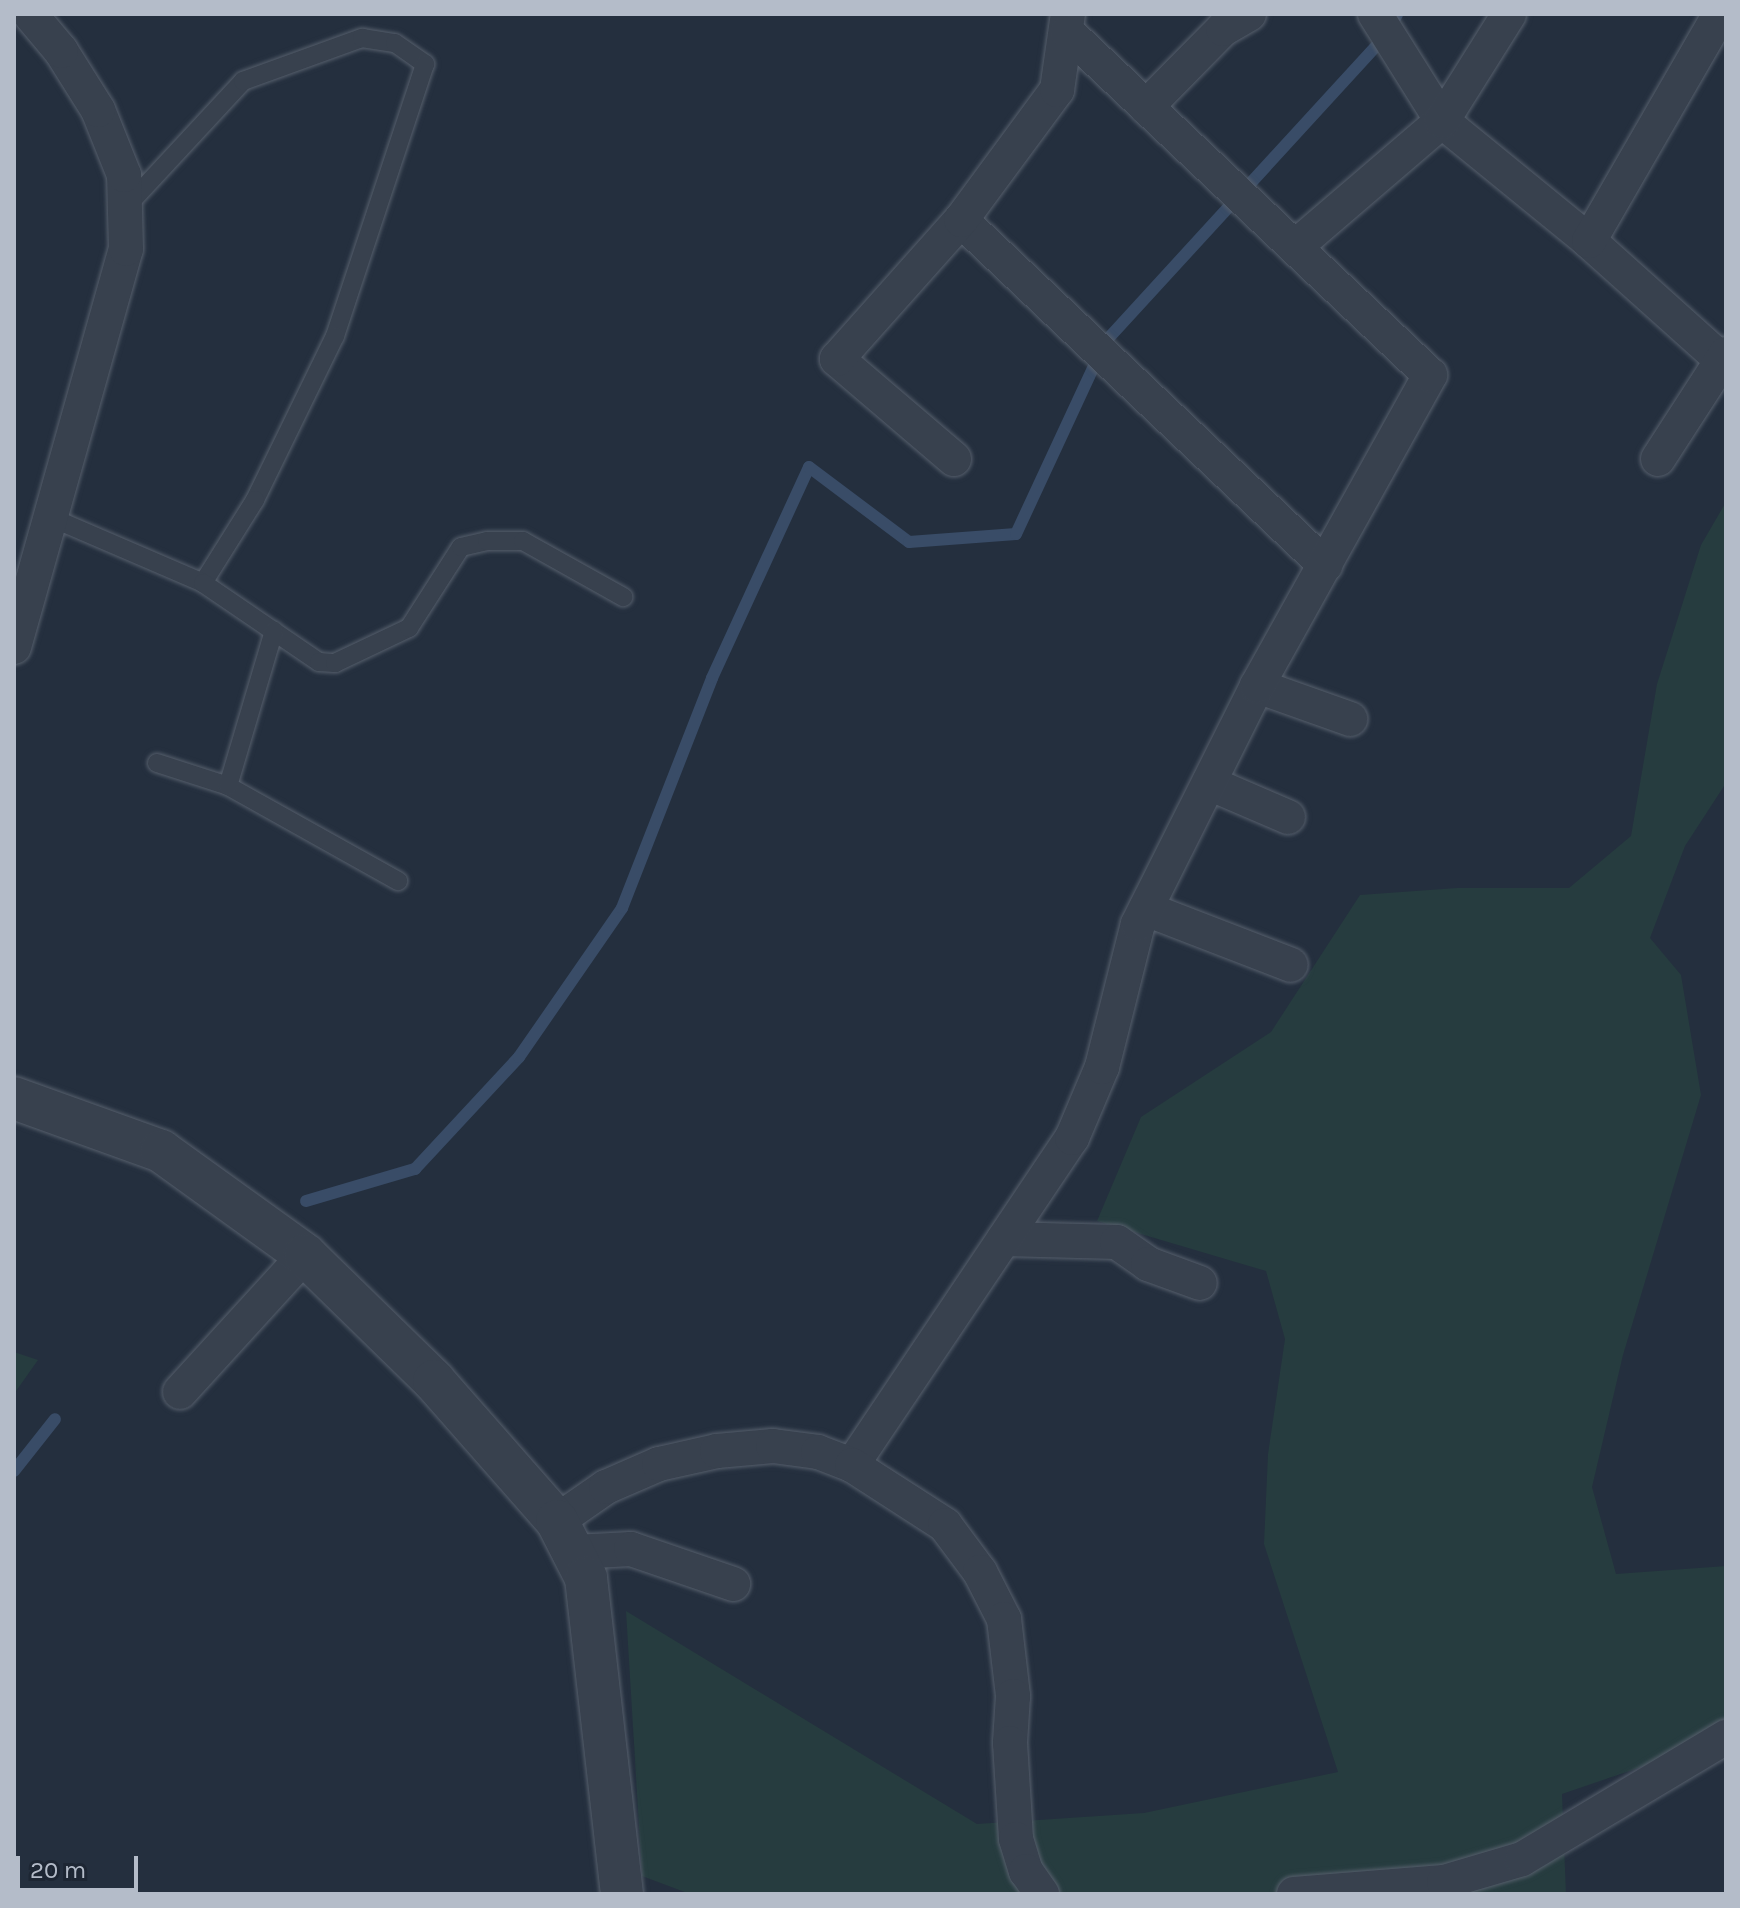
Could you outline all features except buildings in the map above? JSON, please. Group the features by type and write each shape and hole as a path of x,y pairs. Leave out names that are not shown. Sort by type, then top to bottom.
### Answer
{"street":[{"path":"14,647 126,249 124,175 98,110 61,51 30,14"},
{"path":"1146,107 1223,29 1249,14"},
{"path":"1375,14 1442,121 1589,241 1725,360 1658,459"},
{"path":"1295,247 1442,121 1509,14"},
{"path":"1589,241 1720,14"},
{"path":"852,1465 1072,1138 1102,1067 1138,924 1257,686 1430,375 1146,107 1068,23"},
{"path":"954,459 837,359 961,220 1057,90 1068,23"},
{"path":"961,220 1325,565"},
{"path":"1257,686 1350,719"},
{"path":"1209,783 1288,817"},
{"path":"1146,909 1291,965"},
{"path":"14,1098 161,1151 305,1255 434,1381 566,1537 586,1578 622,1894"},
{"path":"1004,1239 1117,1242 1148,1264 1200,1283"},
{"path":"180,1392 305,1255"},
{"path":"566,1537 606,1487 659,1464 717,1451 773,1446 818,1452 852,1465 945,1525 980,1572 1004,1619 1013,1696 1010,1743 1016,1839 1026,1871 1042,1894"},
{"path":"566,1537 631,1549 733,1584"},
{"path":"1294,1894 1444,1882 1522,1859 1726,1737"}],"lane":[{"path":"126,207 243,81 362,38 395,43 425,64 335,336 255,500 203,583"},
{"path":"50,517 203,583 319,662 335,663 409,628 461,547 487,541 523,541 623,597"},
{"path":"228,786 274,631"},
{"path":"157,763 228,786 398,881"}],"green space":[{"path":"1726,502 1726,783 1685,846 1650,938 1681,975 1701,1095 1623,1355 1592,1487 1616,1574 1726,1566 1726,1738 1562,1794 1566,1894 690,1894 642,1876 626,1611 977,1824 1144,1813 1338,1772 1264,1544 1268,1454 1285,1339 1266,1271 1097,1221 1141,1117 1271,1032 1360,895 1457,888 1569,888 1631,836 1657,684 1701,545"},
{"path":"14,1352 38,1360 14,1394"}],"waterway":[{"path":"306,1201 415,1169 519,1057 622,908 712,678 809,467 909,542 1016,534 1105,342 1386,35 1397,14"},
{"path":"14,1471 55,1419"}]}
